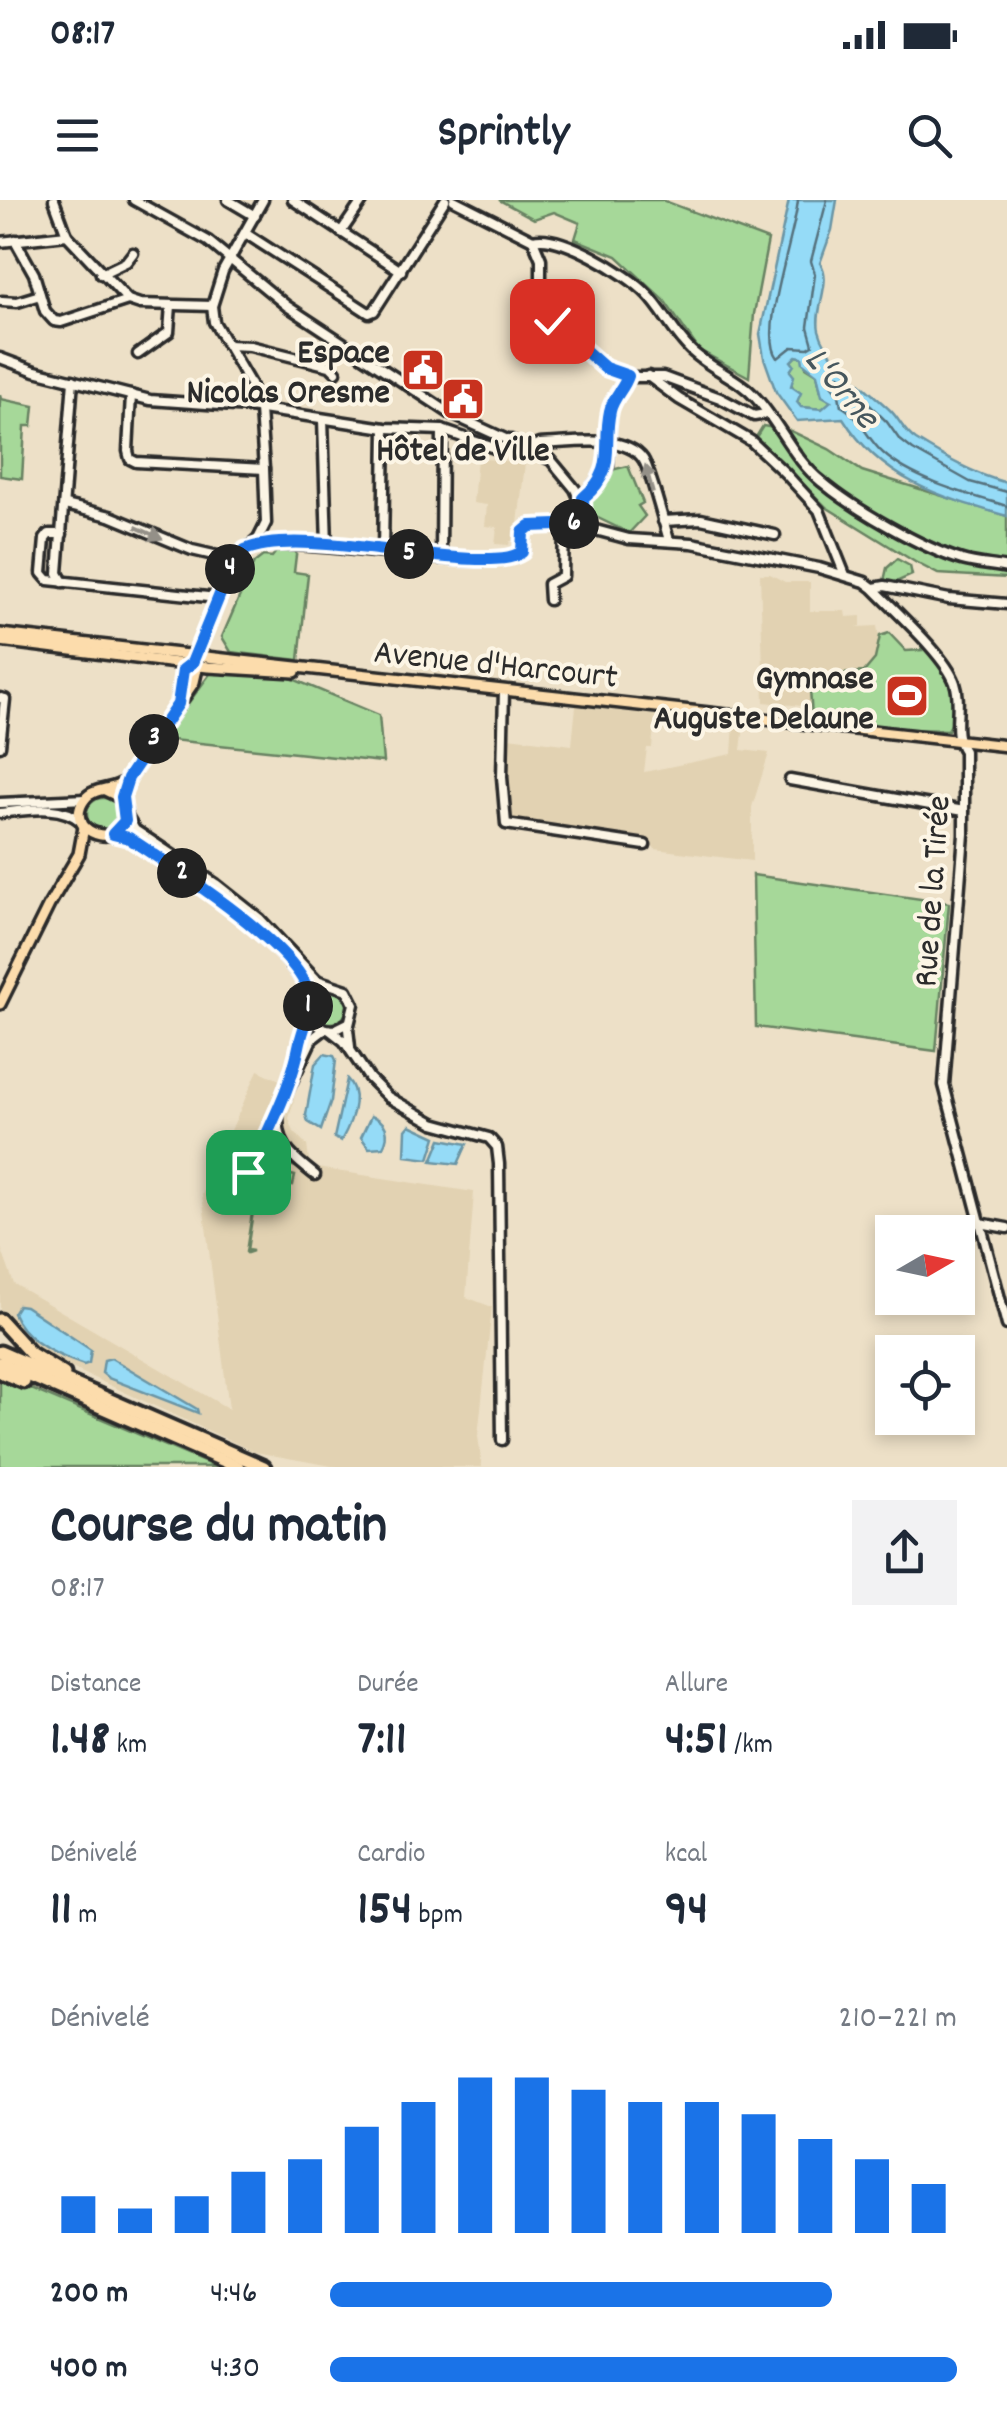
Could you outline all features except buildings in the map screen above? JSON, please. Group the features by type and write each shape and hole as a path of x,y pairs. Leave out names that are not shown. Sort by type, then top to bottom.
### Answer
{"highway":[{"path":"0,1320 30,1353 88,1390"},
{"path":"0,1352 264,1467"},
{"path":"0,1363 238,1467"},
{"path":"0,1372 29,1384 41,1381"}],"main road":[{"name":"Avenue d'Harcourt","path":"0,638 122,656 336,672 1007,746"},
{"name":"Avenue d'Harcourt","path":"0,638 193,660"},
{"path":"80,854 80,810 85,799 119,786 128,778 178,704 183,670 193,660"},
{"path":"0,1004 49,905 80,854 95,839 109,836 122,826 126,815 122,801 128,778"},
{"path":"105,790 122,801"},
{"path":"83,825 94,835 109,836"}],"street":[{"path":"54,200 67,235 128,300 140,304 212,306"},
{"path":"134,200 208,241 287,306 459,419 530,448 562,469 582,502 588,528 629,540 669,540 845,575 874,588 885,586 949,599 1007,604"},
{"path":"228,200 255,216"},
{"path":"193,660 235,560 252,547 266,521 260,410 214,322 212,306 223,271 264,200"},
{"path":"293,200 400,271"},
{"path":"341,232 363,200"},
{"path":"245,233 366,313 374,311 446,200"},
{"path":"454,200 533,240 541,259 542,301 552,321 605,368 628,376 664,376 754,416 766,414"},
{"path":"0,242 67,235"},
{"path":"533,240 543,236 590,256 647,294 693,352 750,393 790,449 820,481 927,546 962,560 1007,568"},
{"path":"15,240 34,274 48,317 57,322 128,300"},
{"path":"101,274 126,262 133,253"},
{"path":"2,300 17,302 40,296"},
{"path":"138,354 168,332 172,305"},
{"path":"228,345 250,346 330,366 336,372"},
{"path":"0,358 20,367 150,400 260,410 385,428 442,430 500,450 511,440"},
{"path":"582,502 608,466 609,415 628,376"},
{"path":"648,376 679,399 752,441 785,473 818,510 845,575"},
{"path":"63,582 58,573 72,380"},
{"path":"131,396 128,452 136,462 264,469"},
{"path":"324,418 327,545"},
{"path":"384,551 385,428"},
{"path":"441,557 442,430"},
{"path":"530,448 538,444 609,443 628,447 642,456 669,540"},
{"path":"64,505 110,516 176,544 235,560"},
{"path":"663,522 701,519 775,534"},
{"path":"549,600 548,584 563,576 564,524"},
{"path":"252,547 287,542 441,557 517,556 522,552 523,532 530,526 584,524"},
{"path":"62,534 47,536 42,573 48,580 217,598"},
{"name":"Rue de la Tirée","path":"874,588 948,670 958,698 957,741 964,751 964,811 944,1085 1007,1325"},
{"path":"504,690 502,777 506,824 645,845"},
{"path":"0,698 5,699 0,746"},
{"path":"790,780 964,811"},
{"path":"0,804 85,799"},
{"path":"0,813 59,810 70,813 83,825"},
{"path":"126,815 135,830 260,919 314,978 340,986 351,996 351,1051"},
{"path":"109,836 129,838 240,915 300,976 310,1000 295,1074"},
{"path":"310,1000 318,988 329,984"},
{"path":"309,1014 351,1051 376,1086 398,1104 445,1127 481,1134 494,1142 499,1159 502,1440"},
{"path":"260,1149 313,1036 350,1021"},
{"path":"280,1107 278,1126 285,1146 296,1162 315,1175"},
{"path":"980,1224 1007,1228"}],"shaded area":[{"path":"477,458 525,463 516,541 509,545 495,544 497,527 485,526 487,505 473,503"},
{"path":"760,574 770,574 785,582 810,582 810,611 845,611 846,617 861,616 861,626 857,627 877,626 880,643 874,661 860,674 841,674 821,689 811,689 811,707 764,702"},
{"path":"576,706 655,715 652,748 647,748 644,772 732,754 734,724 744,725 741,750 769,753 752,807 752,861 655,849 650,841 511,821 508,737 572,745"},
{"path":"258,1070 297,1088 289,1119 294,1132 307,1145 310,1167 474,1192 466,1297 492,1307 478,1436 482,1467 337,1467 255,1452 0,1335 0,1245 14,1284 229,1409 202,1195"}],"green space":[{"path":"499,200 662,200 768,240 754,314 749,377 699,350 664,300 617,256 575,239 580,223 554,212 534,219"},
{"path":"796,356 803,357 806,367 817,374 821,392 831,402 822,409 801,407 797,402 790,377 791,361"},
{"path":"0,395 1,399 34,406 32,426 25,426 22,479 0,476"},
{"path":"763,426 791,431 862,471 1007,516 1007,578 938,574 826,507 756,437"},
{"path":"628,466 643,503 638,506 645,516 629,533 596,517 585,501 607,471"},
{"path":"297,547 294,572 308,574 299,660 231,652 222,637 254,563 263,556 272,557 278,549"},
{"path":"897,559 910,566 912,575 894,583 884,581 887,568"},
{"path":"889,633 906,651 922,650 920,642 944,671 955,706 948,730 812,717 810,689 821,689 841,674 864,672 875,659 880,636"},
{"path":"212,671 286,676 379,715 383,762 162,739"},
{"path":"103,798 115,802 119,814 115,826 103,830 91,826 87,814 91,802"},
{"path":"753,875 949,903 936,1051 756,1027"},
{"path":"331,991 343,995 347,1007 343,1019 331,1023 319,1019 315,1007 319,995"},
{"path":"273,1131 299,1168 272,1159 267,1146"},
{"path":"272,1170 295,1176 293,1185 268,1182 260,1199 255,1199 247,1250 253,1251 247,1253 246,1252 257,1181"},
{"path":"0,1376 22,1385 216,1467 0,1467"}],"water":[{"name":"L'Orne","path":"789,200 837,200 820,263 825,278 818,322 823,342 839,364 891,411 912,437 960,465 1007,483 1007,516 914,483 875,457 843,418 797,421 776,392 760,334","holes":["802,357 803,363 817,374 822,396 831,401 822,409 801,407 797,402 801,393 791,386 791,361"]},
{"path":"324,1054 336,1060 331,1101 321,1130 308,1122 306,1115 315,1064"},
{"path":"347,1079 355,1101 341,1141 334,1138"},
{"path":"371,1116 386,1128 383,1147 369,1148 361,1137"},
{"path":"410,1125 436,1137 429,1159 405,1156 406,1130"},
{"path":"441,1139 467,1144 458,1164 432,1161"},
{"path":"18,1305 91,1350 89,1363 84,1365 63,1357 33,1339 13,1313"},
{"path":"111,1358 198,1413 108,1378 102,1373 104,1360"}],"place":[{"name":"Espace Nicolas Oresme","path":"423,370"},
{"name":"Hôtel de Ville","path":"463,399"},
{"name":"Gymnase Auguste Delaune","path":"907,696"}],"route":[{"path":"248,1172 243,1165 244,1155 260,1149 295,1074 309,1018 307,988 276,948 225,902 129,838 113,834 125,821 124,786 178,704 183,670 192,663 229,572 245,550 287,542 457,559 494,558 522,552 523,532 530,526 584,524 583,498 608,466 609,415 628,376 605,368 552,321"}]}
